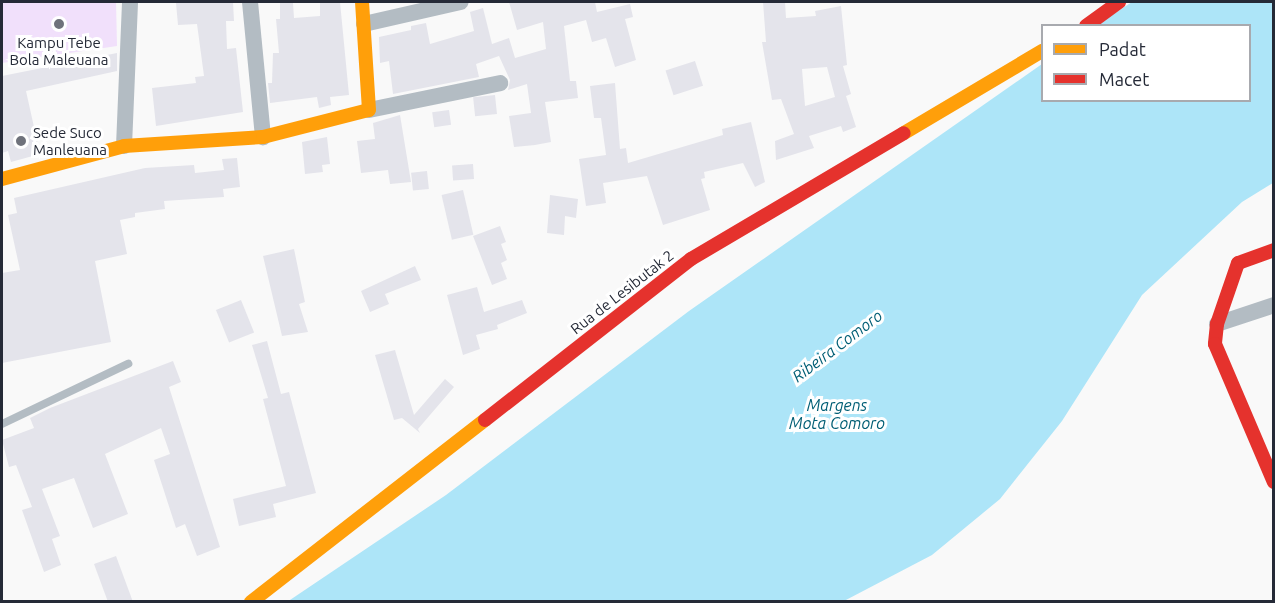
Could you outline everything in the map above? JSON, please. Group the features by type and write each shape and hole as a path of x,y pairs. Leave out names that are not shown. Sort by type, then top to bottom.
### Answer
{"main road":[{"path":"2,179 124,146 263,137 369,110 362,2"},
{"path":"1089,24 1119,2"},
{"name":"Rua de Lesibutak 2","path":"251,602 691,259 1041,52"},
{"path":"1274,250 1238,263 1217,324 1215,344 1274,482"}],"street":[{"path":"124,146 129,2"},
{"path":"250,2 263,137"},
{"path":"364,24 461,2"},
{"path":"369,110 500,83"},
{"path":"1217,324 1274,305"}],"lane":[{"path":"2,424 128,364"}],"shaded area":[{"name":"Kampu Tebe Bola Maleuana","path":"2,2 116,2 117,46 2,63"}],"water":[{"name":"Margens Mota Comoro","path":"1132,2 1273,2 1273,183 1242,202 1142,295 1062,421 1000,499 932,555 844,601 287,602 446,495 689,311 1041,65 1041,102 1251,102 1251,24 1099,24"}],"building":[{"path":"233,2 234,21 226,21 227,49 236,48 243,112 156,126 152,88 196,83 195,77 204,76 197,24 178,25 176,3"},
{"path":"320,2 340,2 349,95 330,97 331,105 319,108 317,97 270,103 268,83 272,83 273,53 279,53 276,19 280,19 280,3 293,3 294,18 320,16"},
{"path":"509,2 595,2 597,12 630,4 633,17 625,19 636,60 615,67 606,38 592,42 586,20 564,26 570,81 576,81 578,98 545,102 551,142 535,145 514,147 509,116 531,113 527,84 508,90 510,80 499,56 476,64 479,77 393,94 389,61 380,63 379,37 411,30 411,26 426,23 430,44 474,31 470,12 483,8 492,44 509,38 515,58 546,49 543,22 517,30"},
{"path":"763,2 785,2 786,18 816,16 815,11 841,6 847,65 843,66 851,94 846,96 856,127 843,132 841,126 809,136 814,148 776,160 775,141 794,134 781,99 772,100 762,42 766,42","holes":["827,67 835,97 805,106 802,69"]},
{"path":"117,53 117,71 26,91 40,154 11,162 8,151 2,153 2,76"},
{"path":"695,61 703,86 674,95 666,71"},
{"path":"615,83 620,149 626,148 628,163 723,135 722,129 751,122 765,182 755,187 743,163 704,172 705,178 701,179 710,210 663,225 647,176 603,183 606,203 586,206 579,159 606,155 601,118 594,118 590,86"},
{"path":"495,95 497,114 475,116 473,97"},
{"path":"449,110 451,125 434,127 432,112"},
{"path":"400,115 411,182 390,184 388,170 361,173 357,141 375,139 373,123"},
{"path":"327,137 330,164 322,165 323,172 305,174 302,142"},
{"path":"237,158 240,187 223,189 224,197 164,201 165,209 135,213 135,217 120,220 127,254 95,261 111,342 2,363 2,273 20,270 8,215 17,213 14,198 145,168 194,165 195,173 224,170 222,159"},
{"path":"473,164 474,179 453,180 452,165"},
{"path":"427,171 429,189 413,191 411,173"},
{"path":"463,190 473,235 452,240 442,195"},
{"path":"550,195 578,199 576,218 565,216 564,235 547,233"},
{"path":"500,226 506,242 501,244 507,260 501,263 507,279 492,285 473,236"},
{"path":"294,249 305,302 299,304 308,332 282,336 263,256"},
{"path":"415,266 421,280 385,294 389,304 370,312 361,291"},
{"path":"477,287 484,312 522,300 527,313 497,325 498,329 476,335 480,349 463,355 447,295"},
{"path":"241,300 254,332 229,343 216,310"},
{"path":"267,341 281,394 289,392 316,493 273,504 276,517 239,526 233,499 286,486 263,399 268,398 252,345"},
{"path":"395,350 414,415 445,379 454,387 418,429 420,433 402,418 394,420 375,355"},
{"path":"173,361 181,382 169,387 220,547 197,556 185,524 176,528 154,460 170,454 161,428 105,454 128,514 93,528 74,478 42,489 60,536 52,539 61,565 44,572 22,510 32,507 16,465 9,467 2,440 34,428 30,418 50,408"},
{"path":"116,556 133,602 108,602 94,564"}],"traffic: slow":[{"path":"2,179 124,146 263,137 369,110 362,2"},
{"path":"904,133 1041,52"},
{"path":"251,602 485,420"}],"traffic: jam":[{"path":"1089,24 1119,2"},
{"path":"485,420 691,259 904,133"},
{"path":"1274,250 1238,263 1217,324 1215,344 1274,482"}],"place":[{"name":"Kampu Tebe Bola Maleuana","path":"59,24"},
{"name":"Sede Suco Manleuana","path":"21,141"}],"water label":[{"name":"Ribeira Comoro","path":"837,346"}]}
